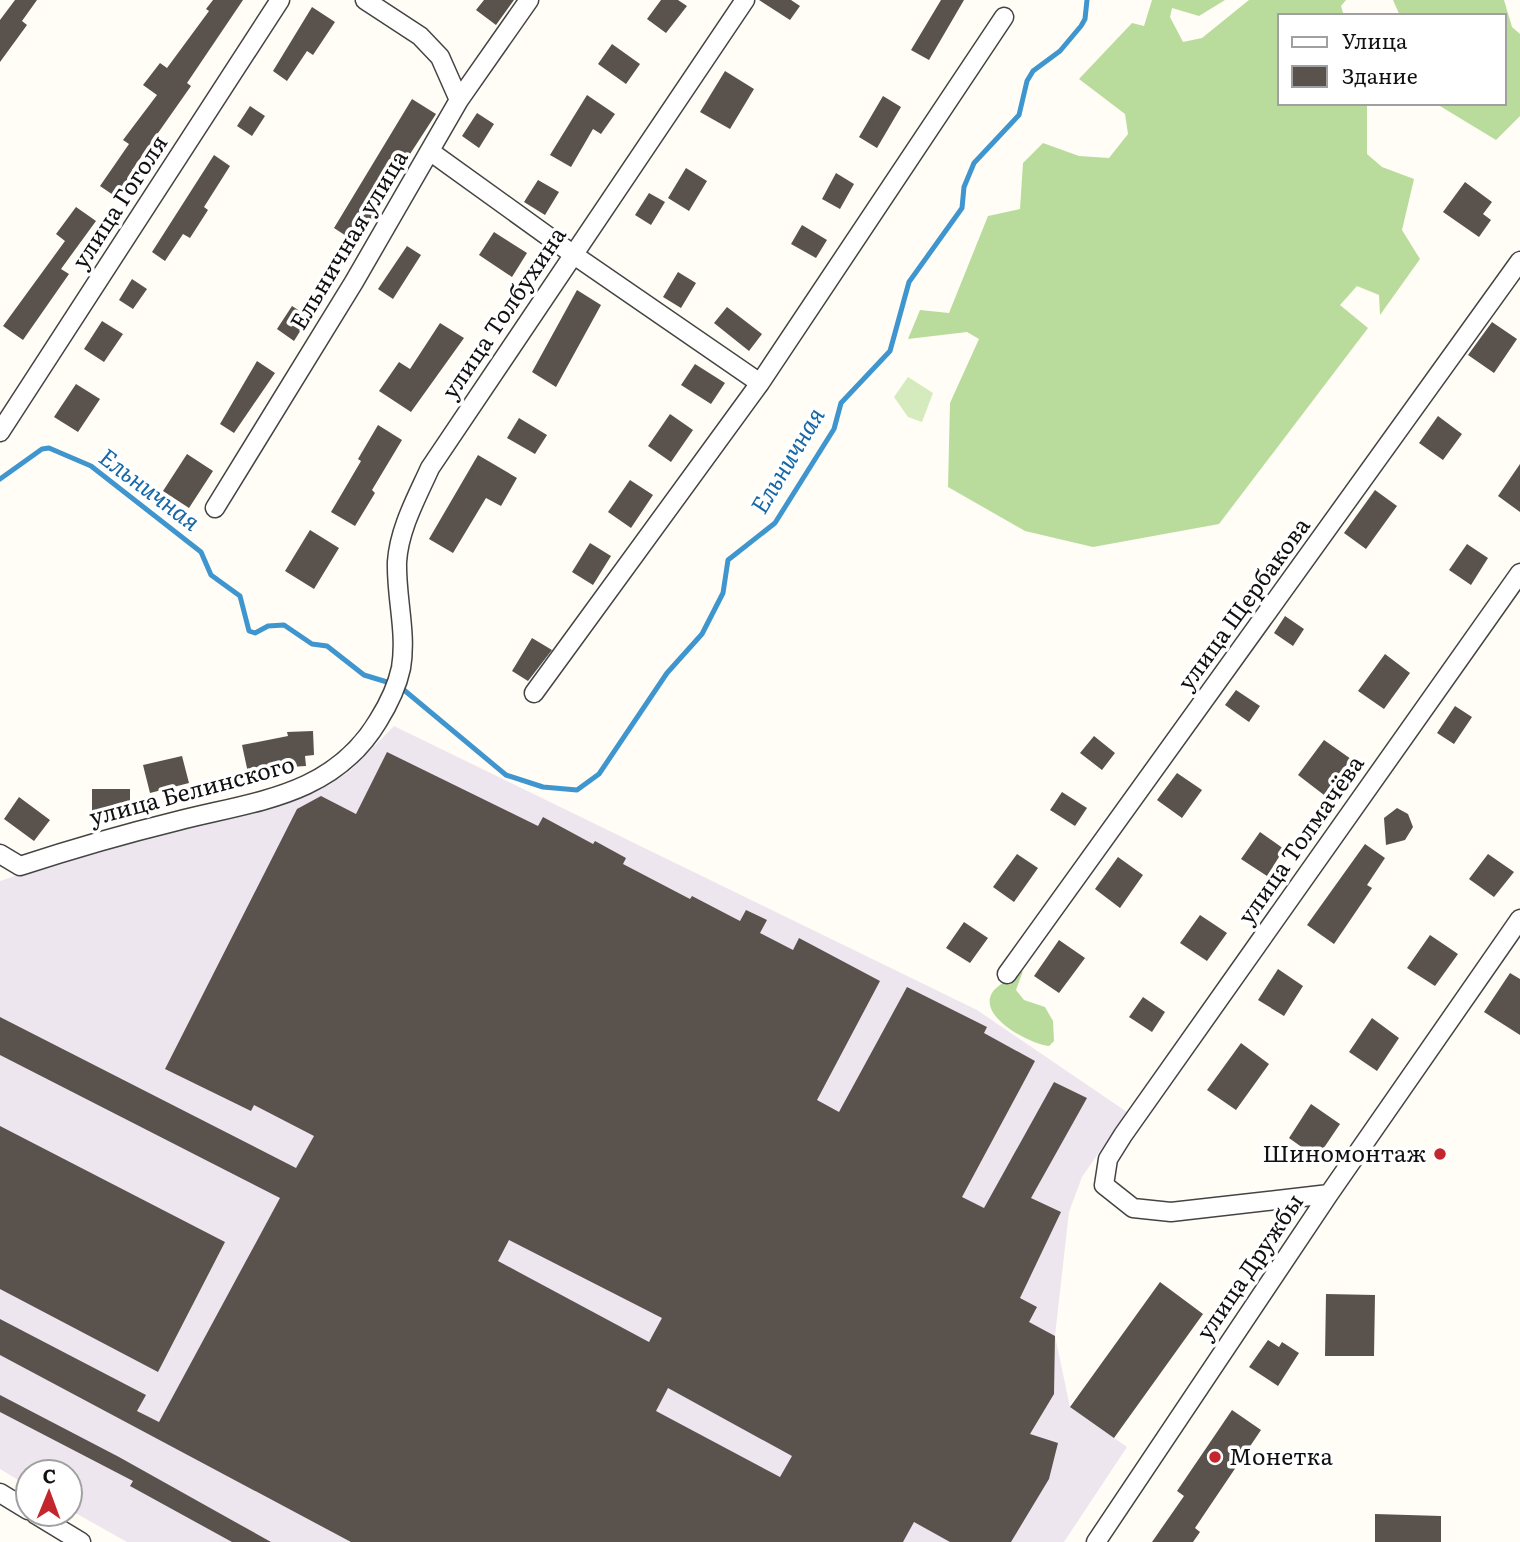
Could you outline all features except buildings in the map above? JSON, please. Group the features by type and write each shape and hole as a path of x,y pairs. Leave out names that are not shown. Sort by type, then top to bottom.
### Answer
{"street":[{"name":"улица Гоголя","path":"0,432 281,0"},
{"path":"365,0 420,36 440,57 459,100"},
{"name":"Ельничная улица","path":"215,508 459,100 529,0"},
{"name":"улица Толбухина","path":"396,685 403,632 397,559 406,522 440,451 745,0"},
{"path":"534,693 760,383 1004,17"},
{"path":"430,152 573,255 760,383"},
{"name":"улица Щербакова","path":"1007,974 1520,261"},
{"name":"улица Толмачёва","path":"1329,1194 1171,1212 1133,1208 1104,1185 1108,1159 1122,1135 1520,573"},
{"name":"улица Белинского","path":"0,873 139,830 274,798 314,782 345,764 358,751 385,710 396,685"},
{"path":"0,854 20,866"},
{"name":"улица Дружбы","path":"1096,1542 1329,1194 1520,919"},
{"path":"58,1528 81,1542"}],"shaded area":[{"path":"394,726 977,1010 1127,1112 1082,1177 1069,1212 1055,1336 1070,1407 1127,1447 1064,1542 127,1542 84,1518 84,1458 14,1458 14,1478 0,1469 0,881 85,853 275,807 323,788 350,771"}],"green space":[{"path":"1152,0 1225,0 1199,16 1172,8 1170,17 1183,42 1202,38 1249,0 1346,0 1341,6 1343,14 1278,14 1278,105 1367,105 1367,154 1382,167 1414,179 1402,230 1420,259 1380,315 1379,295 1357,286 1340,305 1368,328 1219,524 1093,547 1025,531 948,487 950,403 979,339 967,332 908,339 920,310 949,313 988,216 1020,209 1023,163 1043,143 1079,156 1109,158 1128,134 1125,114 1079,79 1132,23 1144,26"},
{"path":"1393,0 1504,0 1512,27 1520,34 1520,116 1496,140 1438,105 1506,105 1506,14 1399,14"},
{"path":"908,377 933,393 922,422 908,417 894,397"},
{"path":"1023,971 1016,990 1024,1000 1045,1007 1053,1021 1054,1041 1049,1046 1019,1035 992,1011 990,1002 994,990"}],"waterway":[{"name":"Ельничная","path":"404,690 506,775 543,787 577,790 599,774 667,673 702,634 723,593 728,560 775,523 834,429 841,403 890,351 909,282 962,208 964,187 974,163 1019,115 1027,81 1033,71 1060,51 1081,26 1085,19 1087,0"},
{"name":"Ельничная","path":"0,479 42,449 49,448 91,466 201,552 211,575 240,596 249,631 255,633 268,626 284,625 312,644 327,646 364,675 387,682"}],"place":[{"name":"Шиномонтаж","path":"1440,1154"},
{"name":"Монетка","path":"1215,1457"}]}
